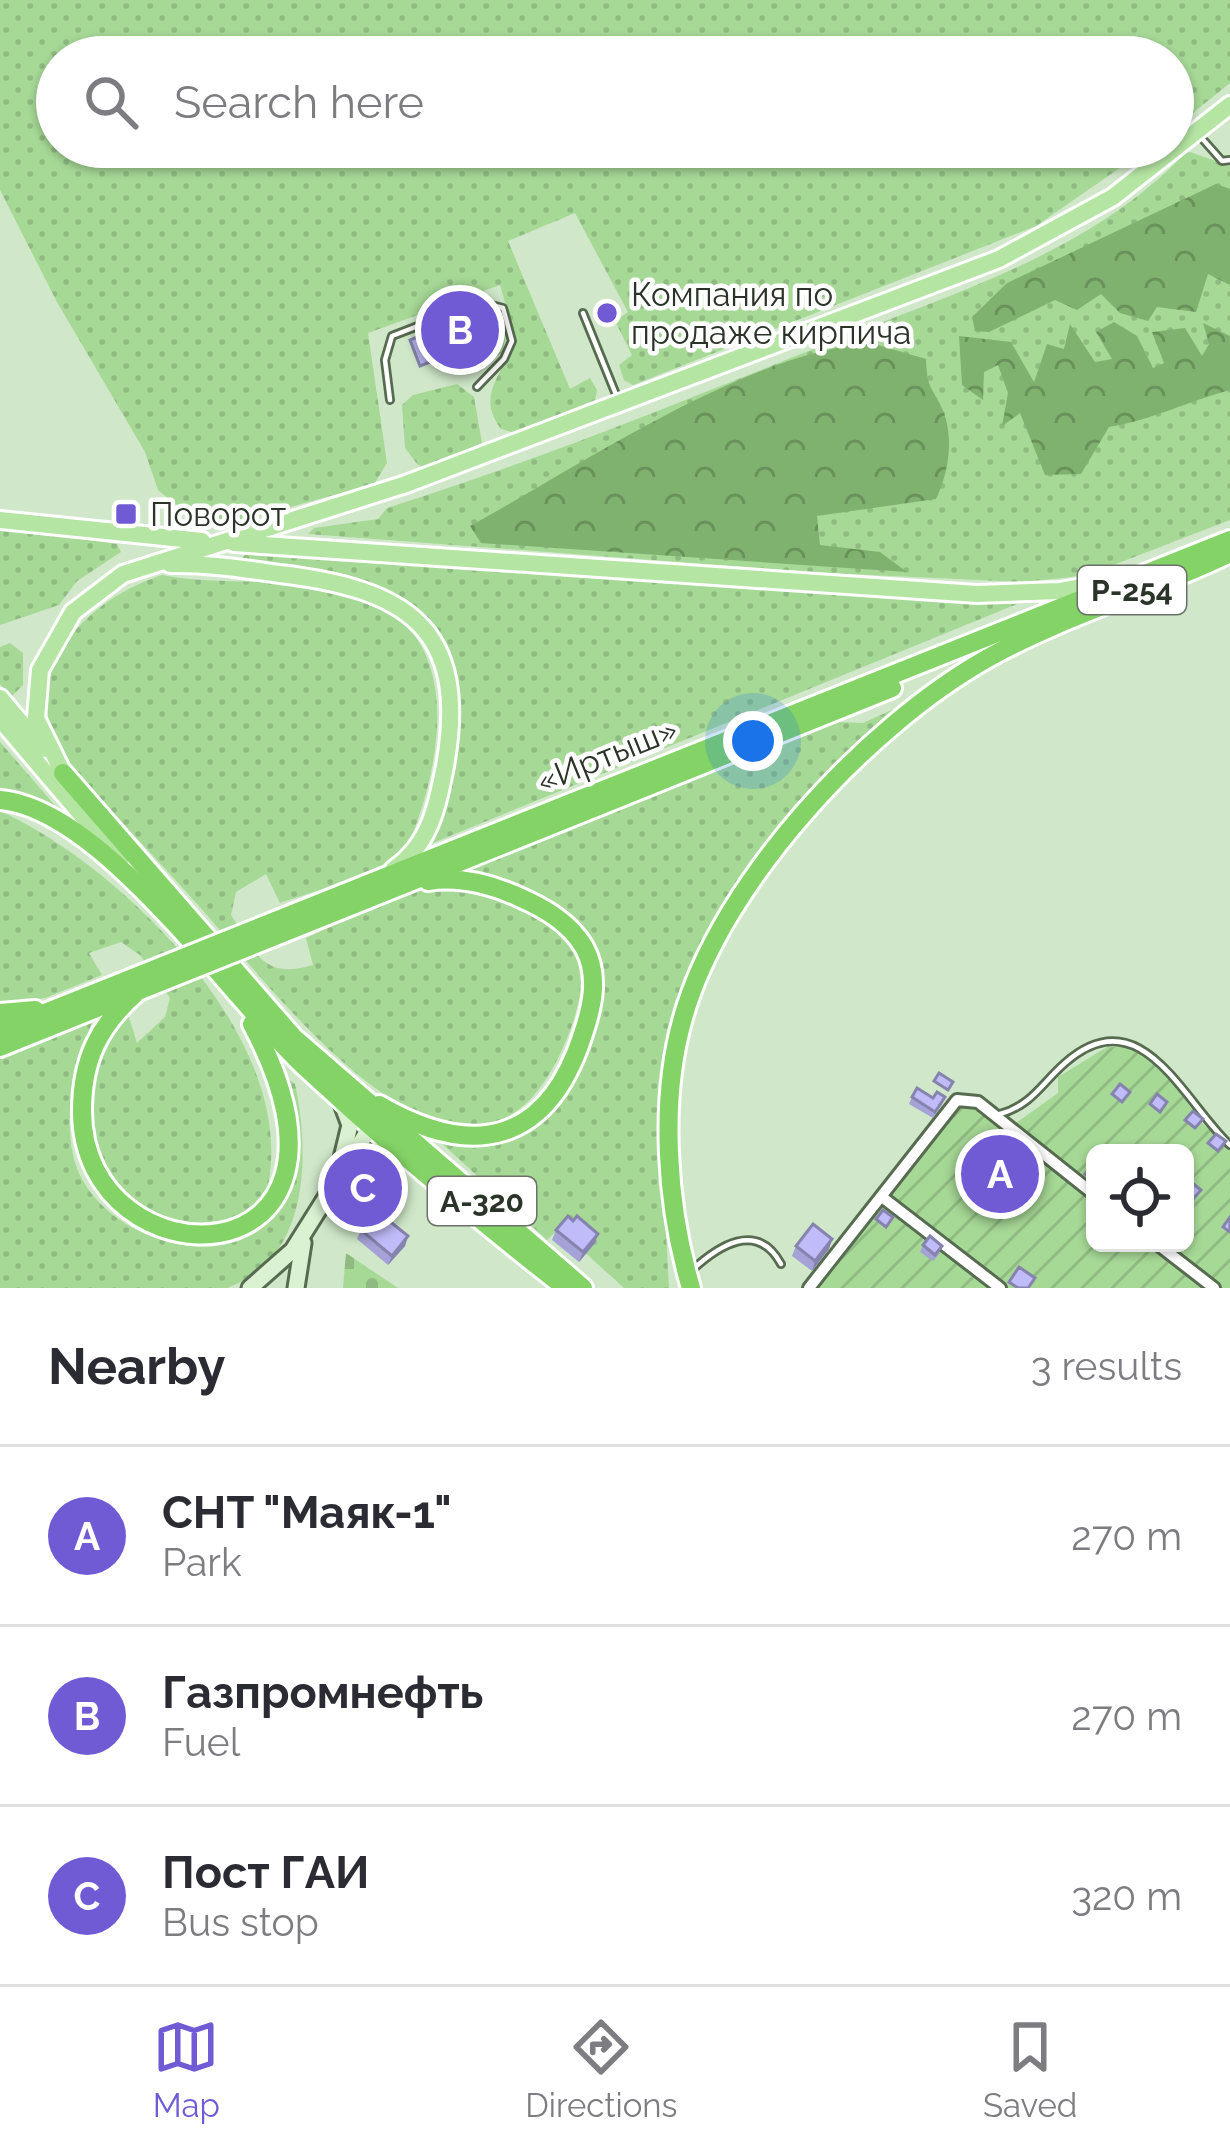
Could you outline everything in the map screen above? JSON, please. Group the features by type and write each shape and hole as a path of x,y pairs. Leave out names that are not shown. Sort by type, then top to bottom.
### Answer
{"highway":[{"name":"«Иртыш»","path":"134,985 1230,538"},
{"name":"«Иртыш»","path":"380,886 1230,551"},
{"path":"689,1281 673,1170 677,1041 702,969 774,853 886,733 963,673 1230,551"},
{"path":"63,772 258,1000 341,1089"},
{"path":"0,800 50,818 146,891 223,980 341,1089 422,1124 464,1134 510,1132 534,1120 554,1098 591,1010 589,959 569,928 546,911 493,886 454,879 380,886"},
{"path":"134,985 104,1024 87,1062 82,1112 88,1163 105,1197 131,1220 178,1241 222,1246 253,1233 268,1218 283,1185 286,1158 285,1122 271,1064 223,980"},
{"name":"Р-254","path":"0,1031 92,994 134,985"},
{"name":"Р-254","path":"0,1046 134,985"},
{"path":"0,1013 22,1013 92,994"},
{"name":"А-320","path":"341,1089 583,1288"},
{"name":"А-320","path":"376,1120 404,1154 566,1288"}],"main road":[{"path":"1194,134 1230,105"},
{"path":"63,772 36,718 44,658 60,628 88,598 145,566 406,484 999,260 1113,197 1150,168"},
{"path":"0,520 218,542 1007,593 1096,585 1230,538"},
{"path":"145,566 204,565 363,587 395,602 426,633 446,674 451,706 439,796 420,845 380,886"},
{"path":"0,698 63,772"},
{"path":"0,719 146,891"}],"street":[{"path":"334,1180 350,1126 341,1089"},
{"path":"810,1288 957,1100 971,1098 1086,1188"},
{"path":"250,1288 282,1263 376,1120"},
{"path":"334,1180 369,1153 404,1154"},
{"path":"882,1197 1000,1288"},
{"path":"296,1288 307,1229"},
{"path":"1168,1252 1214,1288"}],"lane":[{"path":"1197,132 1222,161 1230,160"},
{"path":"391,400 385,360 392,336 480,302 492,302 503,308 512,341 504,359 477,387"},
{"path":"583,313 620,404"},
{"path":"995,1116 1021,1108 1088,1047 1137,1044 1157,1056 1202,1119 1230,1144"},
{"path":"689,1281 718,1246 740,1239 753,1240 781,1264"}],"green space":[{"path":"0,0 1230,0 1230,83 1194,112 1194,36 36,36 36,168 1120,168 1036,226 633,385 624,380 619,365 632,355 615,321 628,312 575,213 508,241 570,389 590,378 597,390 595,400 515,433 501,429 491,395 516,341 500,285 368,333 387,463 374,484 232,523 191,517 158,490 145,452 57,302 0,190"},
{"path":"1194,153 1230,166 1230,520 1116,564 1072,577 1023,582 825,573 308,534 314,528 378,519 387,508 606,431 967,289 1063,244 1149,187 1169,168 1194,168"},
{"path":"1216,184 1230,189 1230,285 1208,274 1196,312 1157,307 1148,321 1120,313 1101,294 1077,310 1055,300 989,332 975,331 972,317 1007,283"},
{"path":"483,307 494,312 506,331 503,351 493,360 486,357 468,309"},
{"path":"1114,322 1137,336 1153,368 1164,363 1152,332 1185,328 1202,356 1209,344 1203,323 1230,336 1230,390 1109,427 1081,474 1045,475 1020,413 1002,426 1008,393 998,365 984,372 983,400 962,385 959,336 1011,342 1034,382 1047,344 1064,349 1070,324 1095,362 1112,359 1096,332"},
{"path":"871,343 926,359 929,384 947,424 946,468 936,499 817,516 820,545 880,552 907,572 481,543 470,526 719,389 823,351"},
{"path":"457,384 474,397 482,443 426,467 418,465 405,448 402,405 413,395"},
{"path":"0,528 117,544 121,552 77,581 59,605 0,625"},
{"path":"245,552 1017,604 428,845 458,715 456,684 420,617 386,588 243,558"},
{"path":"162,575 302,584 355,594 403,622 420,644 431,668 437,722 430,778 408,843 374,870 280,903 266,874 236,892 231,915 263,960 282,969 313,965 306,938 423,887 465,887 489,893 554,928 569,944 580,970 572,1025 535,1094 491,1124 441,1122 389,1098 337,1057 65,761 51,730 47,700 52,672 64,647 105,604"},
{"path":"10,643 23,653 23,685 11,697 0,684 0,647"},
{"path":"894,709 758,854 704,939 667,1031 660,1123 669,1288 624,1288 559,1229 547,1240 438,1140 484,1144 519,1136 544,1119 562,1093 575,1061 594,948 506,882 468,868 837,722 863,723"},
{"path":"0,742 78,832 46,805 0,790"},
{"path":"0,811 50,838 153,922 199,974 237,1032 262,1091 271,1151 261,1210 202,1236 115,1197 91,1121 92,1081 126,1008 137,1043 165,1017 170,998 140,955 121,942 89,953 102,975 45,998 0,1003"},
{"path":"92,1022 71,1104 73,1155 87,1187 111,1213 142,1232 177,1244 212,1246 244,1239 270,1220 289,1177 283,1075 295,1084 302,1141 298,1202 275,1254 254,1274 227,1288 0,1288 0,1056"},
{"path":"1107,1047 1147,1047 1202,1123 1230,1148 1230,1288 815,1288 965,1102 1006,1130 1058,1093 1058,1077"},
{"path":"346,1253 398,1288 343,1288"}],"building":[{"path":"465,315 472,333 457,339 450,321"},
{"path":"424,334 435,360 420,366 410,340"},
{"path":"939,1073 953,1082 948,1090 934,1081"},
{"path":"1120,1084 1130,1092 1122,1102 1112,1094"},
{"path":"917,1088 933,1098 937,1092 945,1097 935,1112 912,1097"},
{"path":"1157,1094 1167,1102 1160,1112 1150,1104"},
{"path":"1193,1111 1203,1119 1195,1128 1185,1120"},
{"path":"1216,1134 1226,1141 1218,1151 1208,1143"},
{"path":"883,1210 893,1217 886,1227 876,1219"},
{"path":"377,1211 408,1236 392,1256 361,1230"},
{"path":"568,1216 573,1221 577,1216 598,1234 583,1252 556,1230"},
{"path":"813,1224 832,1239 815,1261 796,1246"},
{"path":"930,1236 942,1246 935,1255 923,1245"},
{"path":"1019,1267 1035,1278 1028,1288 1009,1282"}],"place":[{"name":"Компания по продаже кирпича","path":"607,313"},
{"name":"Газпромнефть","path":"460,330"},
{"name":"Поворот","path":"126,514"},
{"name":"СНТ \"Маяк-1\"","path":"1000,1174"},
{"name":"Пост ГАИ","path":"363,1188"}]}
